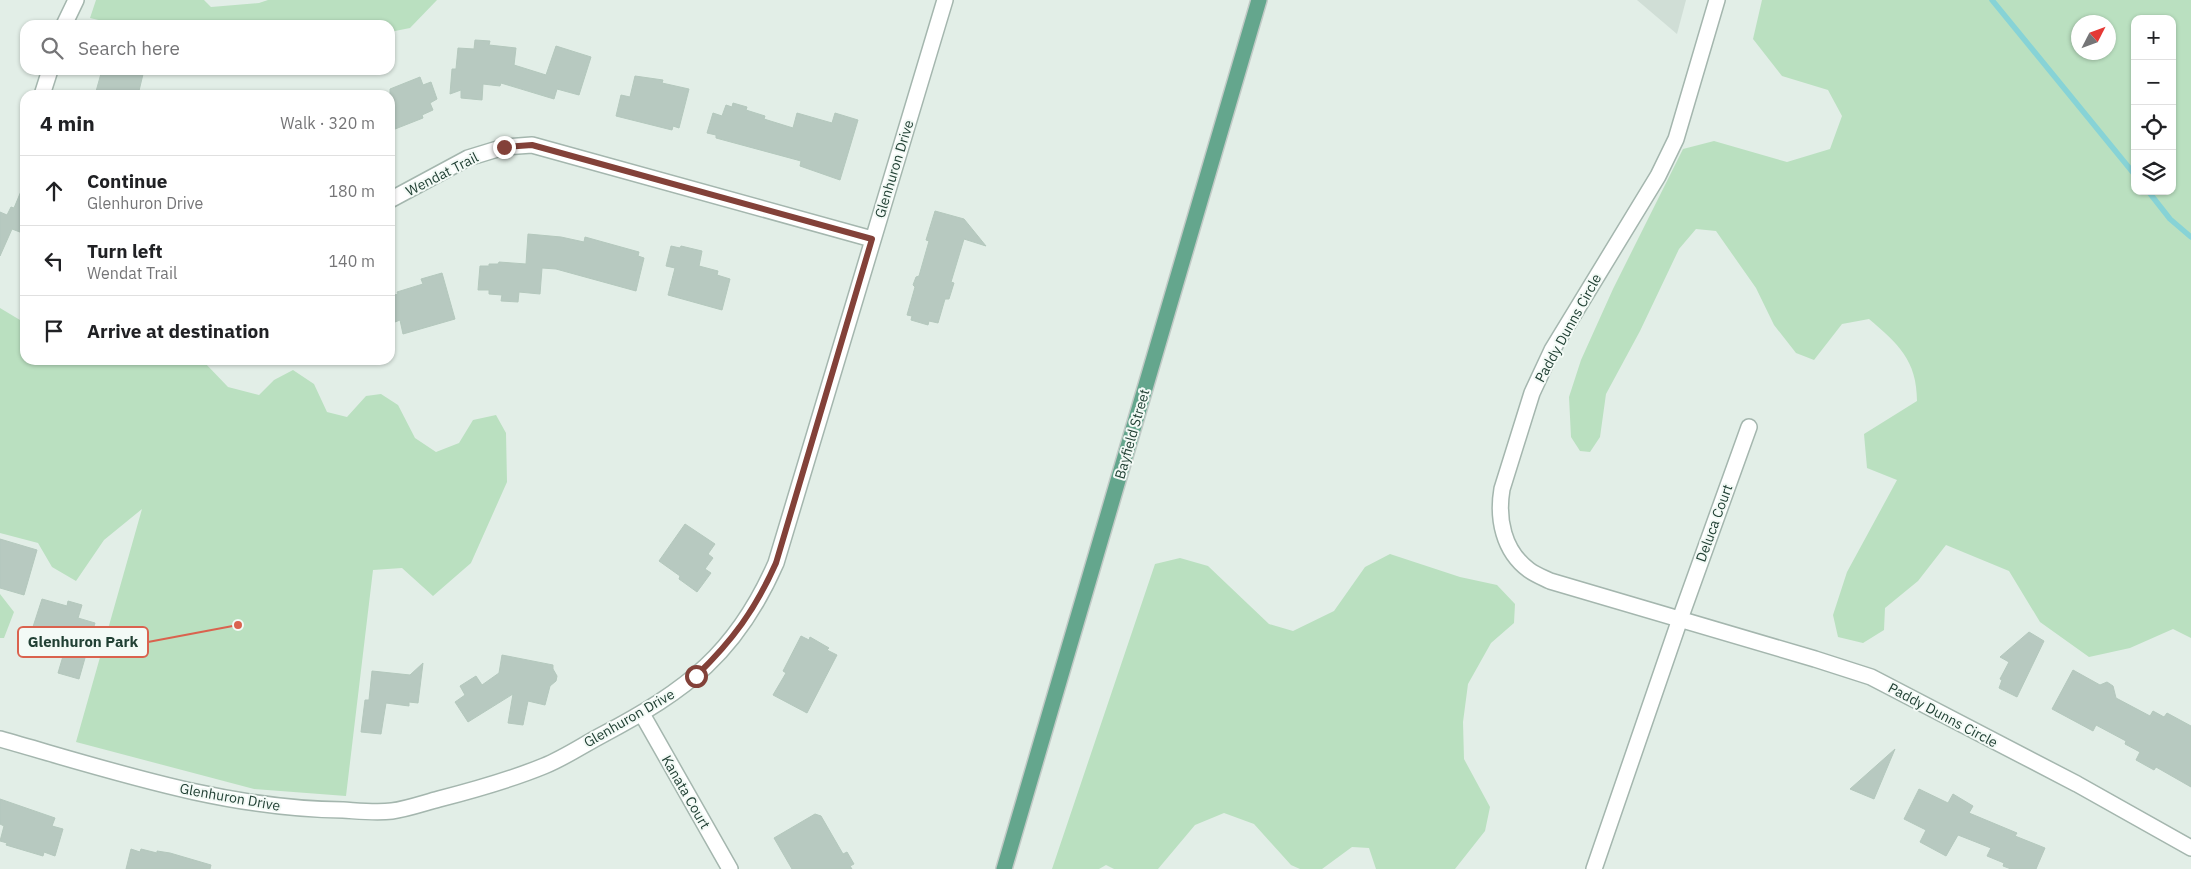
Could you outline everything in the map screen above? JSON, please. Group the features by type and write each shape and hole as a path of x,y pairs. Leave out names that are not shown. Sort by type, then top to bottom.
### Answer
{"main road":[{"name":"Bayfield Street","path":"1004,869 1259,0"}],"street":[{"path":"66,20 76,0"},
{"name":"Glenhuron Drive","path":"0,739 196,794 304,810 392,811 474,790 544,766 642,714 676,692 715,658 745,622 766,586 776,563 872,239 946,0"},
{"name":"Paddy Dunns Circle","path":"1717,0 1676,139 1658,176 1552,350 1532,393 1502,488 1500,502 1500,515 1506,541 1512,552 1530,570 1550,581 1871,677 2077,784 2191,848"},
{"path":"44,90 48,75"},
{"name":"Wendat Trail","path":"395,197 477,155 504,147 532,145 872,239"},
{"name":"Deluca Court","path":"1680,619 1749,427"},
{"path":"1594,869 1680,619"},
{"name":"Kanata Court","path":"642,714 730,869"}],"shaded area":[{"path":"1637,0 1686,0 1677,34"}],"green space":[{"path":"96,0 204,0 211,7 259,3 268,0 437,0 410,28 395,31 395,20 99,20 90,18"},
{"path":"1762,0 2191,0 2191,638 2173,629 2130,648 2089,657 2040,622 2009,571 1946,545 1918,581 1885,608 1884,630 1863,643 1838,637 1833,615 1847,572 1897,480 1867,468 1864,434 1917,401 1914,374 1897,345 1869,319 1842,324 1814,360 1796,353 1774,325 1756,288 1716,231 1696,229 1679,249 1640,331 1606,394 1600,437 1590,452 1580,451 1571,437 1569,397 1581,360 1613,289 1683,149 1714,141 1787,162 1830,149 1842,116 1828,90 1782,76 1753,39"},
{"path":"0,308 20,320 20,365 207,365 228,387 259,395 274,380 293,370 314,384 327,412 347,417 366,396 381,394 398,405 415,438 436,452 459,443 473,420 496,415 506,433 507,482 471,563 433,596 402,568 373,570 346,796 254,789 76,742 142,509 104,540 76,581 52,567 38,543 0,533"},
{"path":"1390,554 1460,577 1497,585 1515,604 1514,623 1491,643 1468,684 1463,722 1464,759 1490,807 1485,831 1455,869 1376,869 1369,848 1352,847 1322,869 1300,869 1291,865 1254,824 1224,813 1195,825 1158,869 1114,869 1106,865 1099,869 1052,869 1155,564 1180,558 1208,566 1269,624 1293,631 1334,611 1365,567"},
{"path":"0,594 14,612 4,638 0,638"}],"building":[{"path":"475,40 490,41 489,45 516,48 514,65 546,75 556,46 591,57 579,95 557,89 554,99 501,83 500,86 483,84 482,100 461,98 461,90 450,94 452,69 456,69 458,48 474,49"},
{"path":"101,75 143,75 139,90 96,90"},
{"path":"635,76 663,80 662,83 689,89 679,128 673,126 672,130 616,116 621,95 630,97"},
{"path":"420,77 423,85 431,82 437,99 430,103 433,110 422,115 423,118 395,129 395,90 390,89"},
{"path":"733,103 747,107 746,110 765,116 764,119 793,128 797,113 832,123 835,113 858,120 840,180 800,166 801,161 716,138 716,135 707,133 713,113 722,116 726,105 732,107"},
{"path":"20,194 20,232 12,229 0,256 0,212 7,215 11,207 14,208"},
{"path":"935,211 964,219 986,246 964,239 951,282 954,283 949,299 945,299 938,323 929,321 928,325 911,320 912,316 907,315 915,287 913,285 916,277 919,276 929,241 926,240"},
{"path":"528,234 561,237 584,242 585,237 639,252 638,256 644,258 636,291 556,269 542,268 540,294 519,292 518,302 501,301 502,295 489,294 489,290 478,290 480,266 489,266 489,264 498,264 499,262 526,264"},
{"path":"671,246 680,248 681,246 702,251 699,266 718,271 717,275 730,279 722,310 668,295 675,268 666,266"},
{"path":"442,273 455,319 403,334 400,320 395,322 395,295 398,294 397,292 423,284 421,279"},
{"path":"685,524 715,544 708,554 713,558 705,569 711,573 697,592 679,579 680,576 659,561"},
{"path":"0,539 37,550 24,595 0,588"},
{"path":"42,599 67,606 68,601 82,605 78,618 95,623 79,679 58,673 66,646 31,633"},
{"path":"2029,632 2044,641 2017,697 1999,688 2002,680 2000,679 2009,662 2000,657"},
{"path":"801,636 809,640 810,637 837,655 807,713 773,695 786,673 783,671"},
{"path":"502,655 553,665 557,676 556,681 550,686 545,705 528,701 523,725 508,723 513,694 468,722 455,702 465,695 460,686 476,676 482,685 499,673"},
{"path":"423,663 418,703 409,702 409,706 386,703 381,734 361,732 365,700 369,700 372,671 410,675"},
{"path":"2073,670 2100,685 2107,682 2113,686 2116,698 2150,716 2153,711 2164,717 2167,713 2191,726 2191,787 2156,767 2154,770 2136,760 2140,752 2125,744 2126,741 2096,725 2093,731 2052,709"},
{"path":"1895,749 1874,799 1850,789"},
{"path":"1919,789 1948,803 1953,794 1973,806 1969,813 2017,833 2015,836 2045,848 2036,869 2011,869 2003,866 2004,863 1987,856 1991,848 1958,835 1946,856 1920,842 1926,830 1904,819"},
{"path":"0,799 55,818 52,826 63,829 55,856 44,852 43,856 6,845 7,843 0,841 4,826 0,824"},
{"path":"815,814 821,816 843,854 847,852 854,864 850,866 852,869 792,869 774,838"},
{"path":"131,849 140,852 141,849 157,853 157,851 170,853 211,865 210,869 126,869"}],"waterway":[{"path":"1992,0 2131,170"},
{"path":"2151,195 2170,219 2191,237"}],"place":[{"name":"Glenhuron Park","path":"238,625"}],"route":[{"path":"504,147 532,145 872,239 776,563 766,586 745,622 715,658 696,676"}]}
